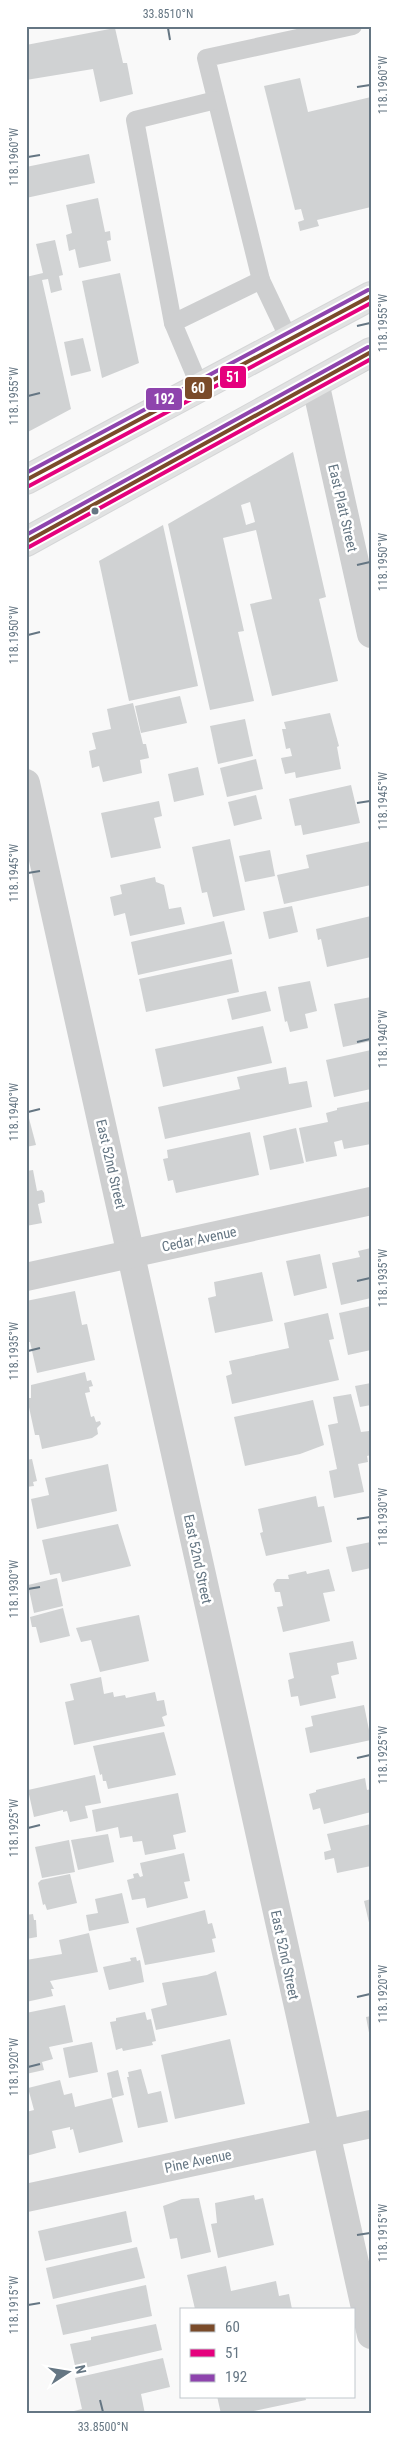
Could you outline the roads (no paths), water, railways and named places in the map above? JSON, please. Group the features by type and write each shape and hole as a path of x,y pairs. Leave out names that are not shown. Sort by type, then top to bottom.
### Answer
{"main road":[{"path":"26,480 371,296"},
{"path":"26,542 371,352"}],"street":[{"name":"East Platt Street","path":"315,382 371,634"},
{"name":"East 52nd Street","path":"26,783 371,2335"},
{"name":"Cedar Avenue","path":"26,1276 371,1201"},
{"name":"Pine Avenue","path":"26,2198 371,2124"}],"lane":[{"path":"289,339 261,280 206,58 353,26"},
{"path":"200,387 173,322 135,120 216,100"},
{"path":"173,322 261,280"}]}
